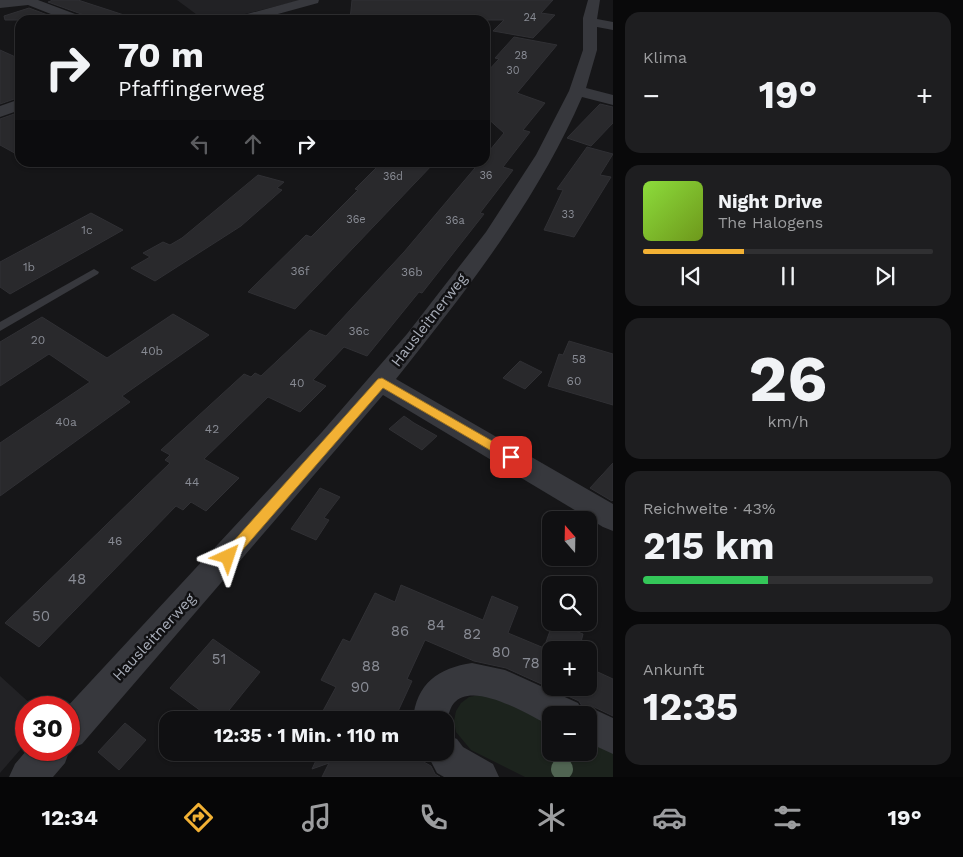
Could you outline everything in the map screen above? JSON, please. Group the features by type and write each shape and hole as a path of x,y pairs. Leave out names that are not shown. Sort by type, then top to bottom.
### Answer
{"street":[{"path":"259,15 313,0"},
{"name":"Hausleitnerweg","path":"80,719 241,543 382,382 492,237 536,172 576,90 590,50 590,22 594,0"},
{"path":"0,4 29,1 65,15"},
{"path":"590,22 613,26"},
{"path":"576,90 613,100"},
{"path":"0,112 15,106"},
{"path":"382,382 579,497 613,519"},
{"path":"433,711 434,703 441,692 452,683 465,679 480,679 495,683 546,706"},
{"path":"597,729 613,736"},
{"path":"28,777 42,761"},
{"path":"452,761 480,777"}],"lane":[{"path":"0,327 94,272"}],"shaded area":[{"path":"177,0 302,0 241,15 197,15"},
{"path":"0,676 22,696 15,696 15,756 0,773"},
{"path":"489,695 542,720 542,761 597,761 597,745 613,752 613,777 525,777 471,750 456,732 454,721 456,711 461,703 469,697"}],"building":[{"path":"53,0 78,0 124,15 84,15 48,2"},
{"path":"352,0 553,0 541,13 555,15 533,38 493,31 504,20 490,20 490,15 350,15"},
{"path":"29,8 48,15 15,15 15,20 5,20 4,16"},
{"path":"514,37 557,45 517,93 545,103 523,130 530,132 503,167 513,170 480,213 484,214 422,293 419,292 367,356 344,347 313,380 326,386 300,412 268,397 204,459 239,478 206,511 191,502 183,510 176,506 39,647 5,623 170,463 165,460 170,455 161,450 244,374 251,377 255,373 261,376 310,330 326,336 404,252 476,167 490,167 490,150 504,133 490,120 490,69 499,59 495,58"},
{"path":"0,50 15,57 15,99 0,104"},
{"path":"600,104 613,107 613,123 591,146 567,138"},
{"path":"15,114 15,153 0,145 0,119"},
{"path":"587,147 613,154 600,175 611,177 574,237 544,230 563,190 557,189"},
{"path":"377,167 430,167 295,309 248,292 306,235 311,237 358,190 355,189"},
{"path":"258,175 284,182 277,188 282,190 241,226 155,281 131,268 150,257 143,253 163,242 170,245 182,238"},
{"path":"91,213 123,230 10,294 0,287 0,262"},
{"path":"173,314 209,335 122,396 130,402 0,496 0,443 90,382 49,354 0,386 0,342 42,317 107,358"},
{"path":"569,341 613,354 613,405 548,386 559,354 563,355"},
{"path":"520,361 542,372 525,389 503,378"},
{"path":"404,416 437,436 422,450 389,429"},
{"path":"613,463 613,500 612,501 590,488"},
{"path":"320,488 340,497 324,518 329,520 316,540 291,529"},
{"path":"401,585 483,620 492,596 518,607 508,633 542,647 542,684 506,668 474,661 425,640 407,679 412,681 398,711 323,711 336,687 321,680 343,639 350,642 375,593 395,602"},
{"path":"550,631 576,631 583,634 581,641 546,641"},
{"path":"213,639 260,672 228,711 201,711 170,688"},
{"path":"597,672 613,679 613,716 597,708 597,706 582,706 579,701 568,696 597,696"},
{"path":"125,723 146,740 119,770 98,752"},
{"path":"316,761 422,761 431,766 435,774 440,777 322,777 329,763 312,769"}],"route":[{"path":"228,557 382,382 511,457"}]}
